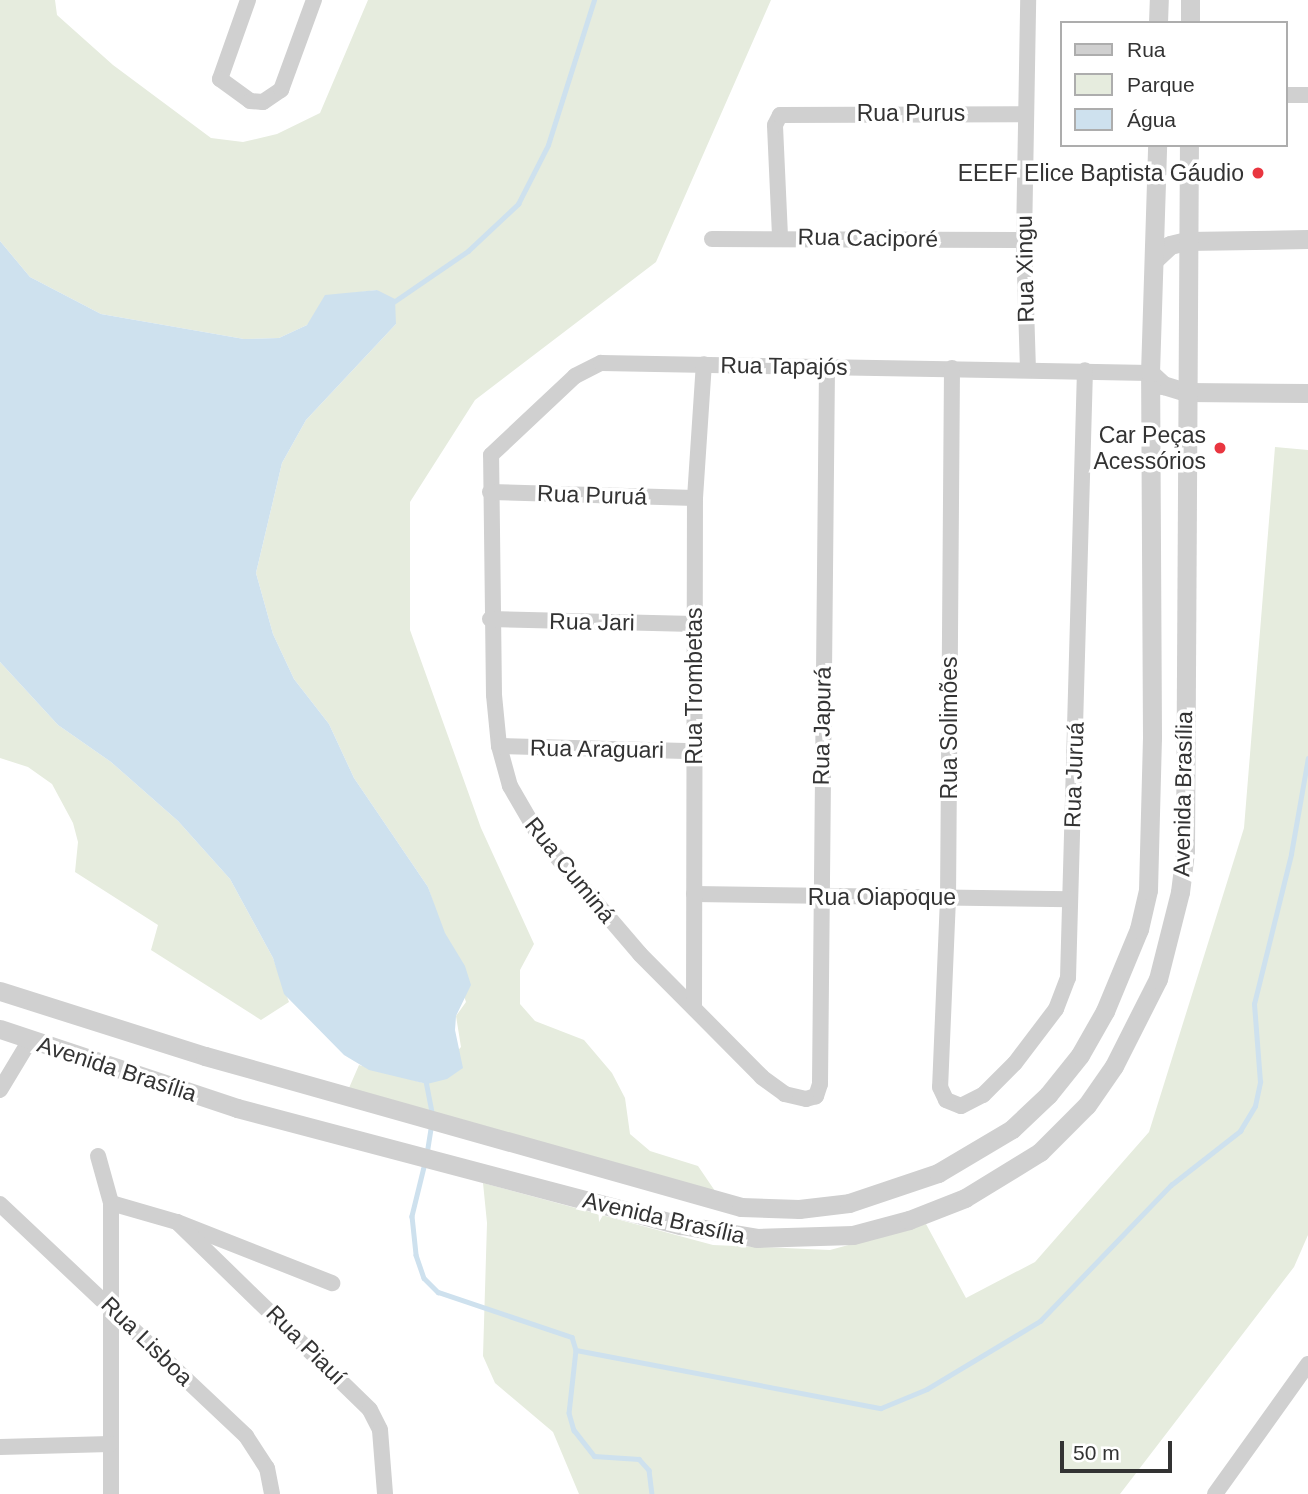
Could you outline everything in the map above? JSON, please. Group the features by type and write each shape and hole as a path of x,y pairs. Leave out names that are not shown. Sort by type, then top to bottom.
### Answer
{"street":[{"path":"248,0 227,54 222,85 250,101 263,102 276,96 314,0"},
{"name":"Rua Xingu","path":"1028,0 1024,240 1028,370"},
{"path":"1158,21 1159,0"},
{"path":"1190,0 1190,21"},
{"path":"1287,95 1308,95"},
{"name":"Rua Purus","path":"780,236 775,125 780,115 796,112 1026,114"},
{"name":"Avenida Brasília","path":"0,991 107,1027 712,1202 799,1209 849,1203 938,1173 1012,1129 1048,1095 1080,1055 1105,1011 1139,929 1148,890 1152,738 1150,373 1157,147"},
{"name":"Avenida Brasília","path":"0,1029 237,1108 681,1225 757,1238 803,1240 853,1235 934,1212 1001,1178 1065,1128 1114,1066 1141,1016 1164,959 1180,892 1185,852 1186,241 1189,147"},
{"name":"Rua Caciporé","path":"712,239 780,236 1024,240"},
{"path":"1154,260 1164,248 1186,241 1308,239"},
{"name":"Rua Tapajós","path":"489,492 493,451 583,370 601,363 1150,373"},
{"name":"Rua Trombetas","path":"694,1008 695,498 704,365"},
{"name":"Rua Japurá","path":"820,1084 827,367"},
{"name":"Rua Solimões","path":"940,1087 948,898 952,368"},
{"name":"Rua Juruá","path":"940,1087 952,1104 976,1101 1015,1063 1056,1009 1068,978 1085,370"},
{"path":"1150,373 1163,385 1186,392 1308,393"},
{"name":"Rua Puruá","path":"489,492 695,498"},
{"name":"Rua Cuminá","path":"489,492 490,619 499,746 510,786 539,836 640,954 762,1077 785,1094 812,1098 820,1084"},
{"name":"Rua Jari","path":"490,619 694,624"},
{"name":"Rua Araguari","path":"499,746 695,751"},
{"name":"Rua Oiapoque","path":"694,894 1070,899"},
{"path":"0,1090 30,1040"},
{"path":"98,1156 111,1203 111,1494"},
{"path":"111,1203 177,1222 332,1283"},
{"name":"Rua Lisboa","path":"0,1204 246,1436 267,1468 272,1494"},
{"name":"Rua Piauí","path":"177,1222 370,1410 380,1430 385,1494"},
{"path":"1215,1494 1308,1364"},
{"path":"0,1447 110,1444"}],"green space":[{"path":"0,0 55,0 57,15 113,65 211,138 243,142 277,134 320,113 368,0 771,0 656,262 475,400 410,502 410,630 481,828 534,944 520,970 520,1004 535,1021 584,1040 612,1073 625,1098 630,1134 650,1151 698,1166 715,1191 349,1088 359,1065 427,1084 461,1047 456,1016 466,1002 428,887 354,778 329,724 294,679 273,634 256,573 282,463 306,420 396,324 377,290 353,293 307,325 279,338 244,339 101,314 30,277 0,241"},
{"path":"1275,447 1308,450 1308,1235 1294,1267 1120,1494 579,1494 553,1432 495,1383 483,1356 487,1223 483,1183 713,1245 830,1250 926,1224 966,1298 1035,1262 1149,1132 1244,828"},
{"path":"0,662 58,725 111,762 178,821 230,879 273,958 289,1002 261,1020 151,950 158,925 75,872 78,842 73,823 52,784 28,767 0,758"}],"water":[{"path":"0,241 30,277 101,314 244,339 279,338 307,325 325,295 377,290 395,299 396,324 306,420 282,463 256,573 273,634 294,679 329,724 354,778 428,887 445,933 465,966 471,985 456,1016 455,1030 463,1068 447,1079 427,1084 369,1070 344,1055 284,994 273,958 230,879 178,821 111,762 58,725 0,662"}],"waterway":[{"path":"392,303 468,251 518,204 548,145 594,0"},
{"path":"576,1350 881,1408 927,1389 1040,1321 1171,1185 1240,1131 1255,1106 1260,1082 1254,1004 1291,854 1308,758"},
{"path":"426,1081 432,1113"},
{"path":"427,1151 431,1125"},
{"path":"425,1163 412,1216 416,1255 424,1278 438,1292 572,1337 576,1350 569,1413 574,1430 594,1456 639,1459 649,1470 652,1494"}],"place":[{"name":"EEEF Elice Baptista Gáudio","path":"1258,173"},
{"name":"Car Peças Acessórios","path":"1220,448"}]}
